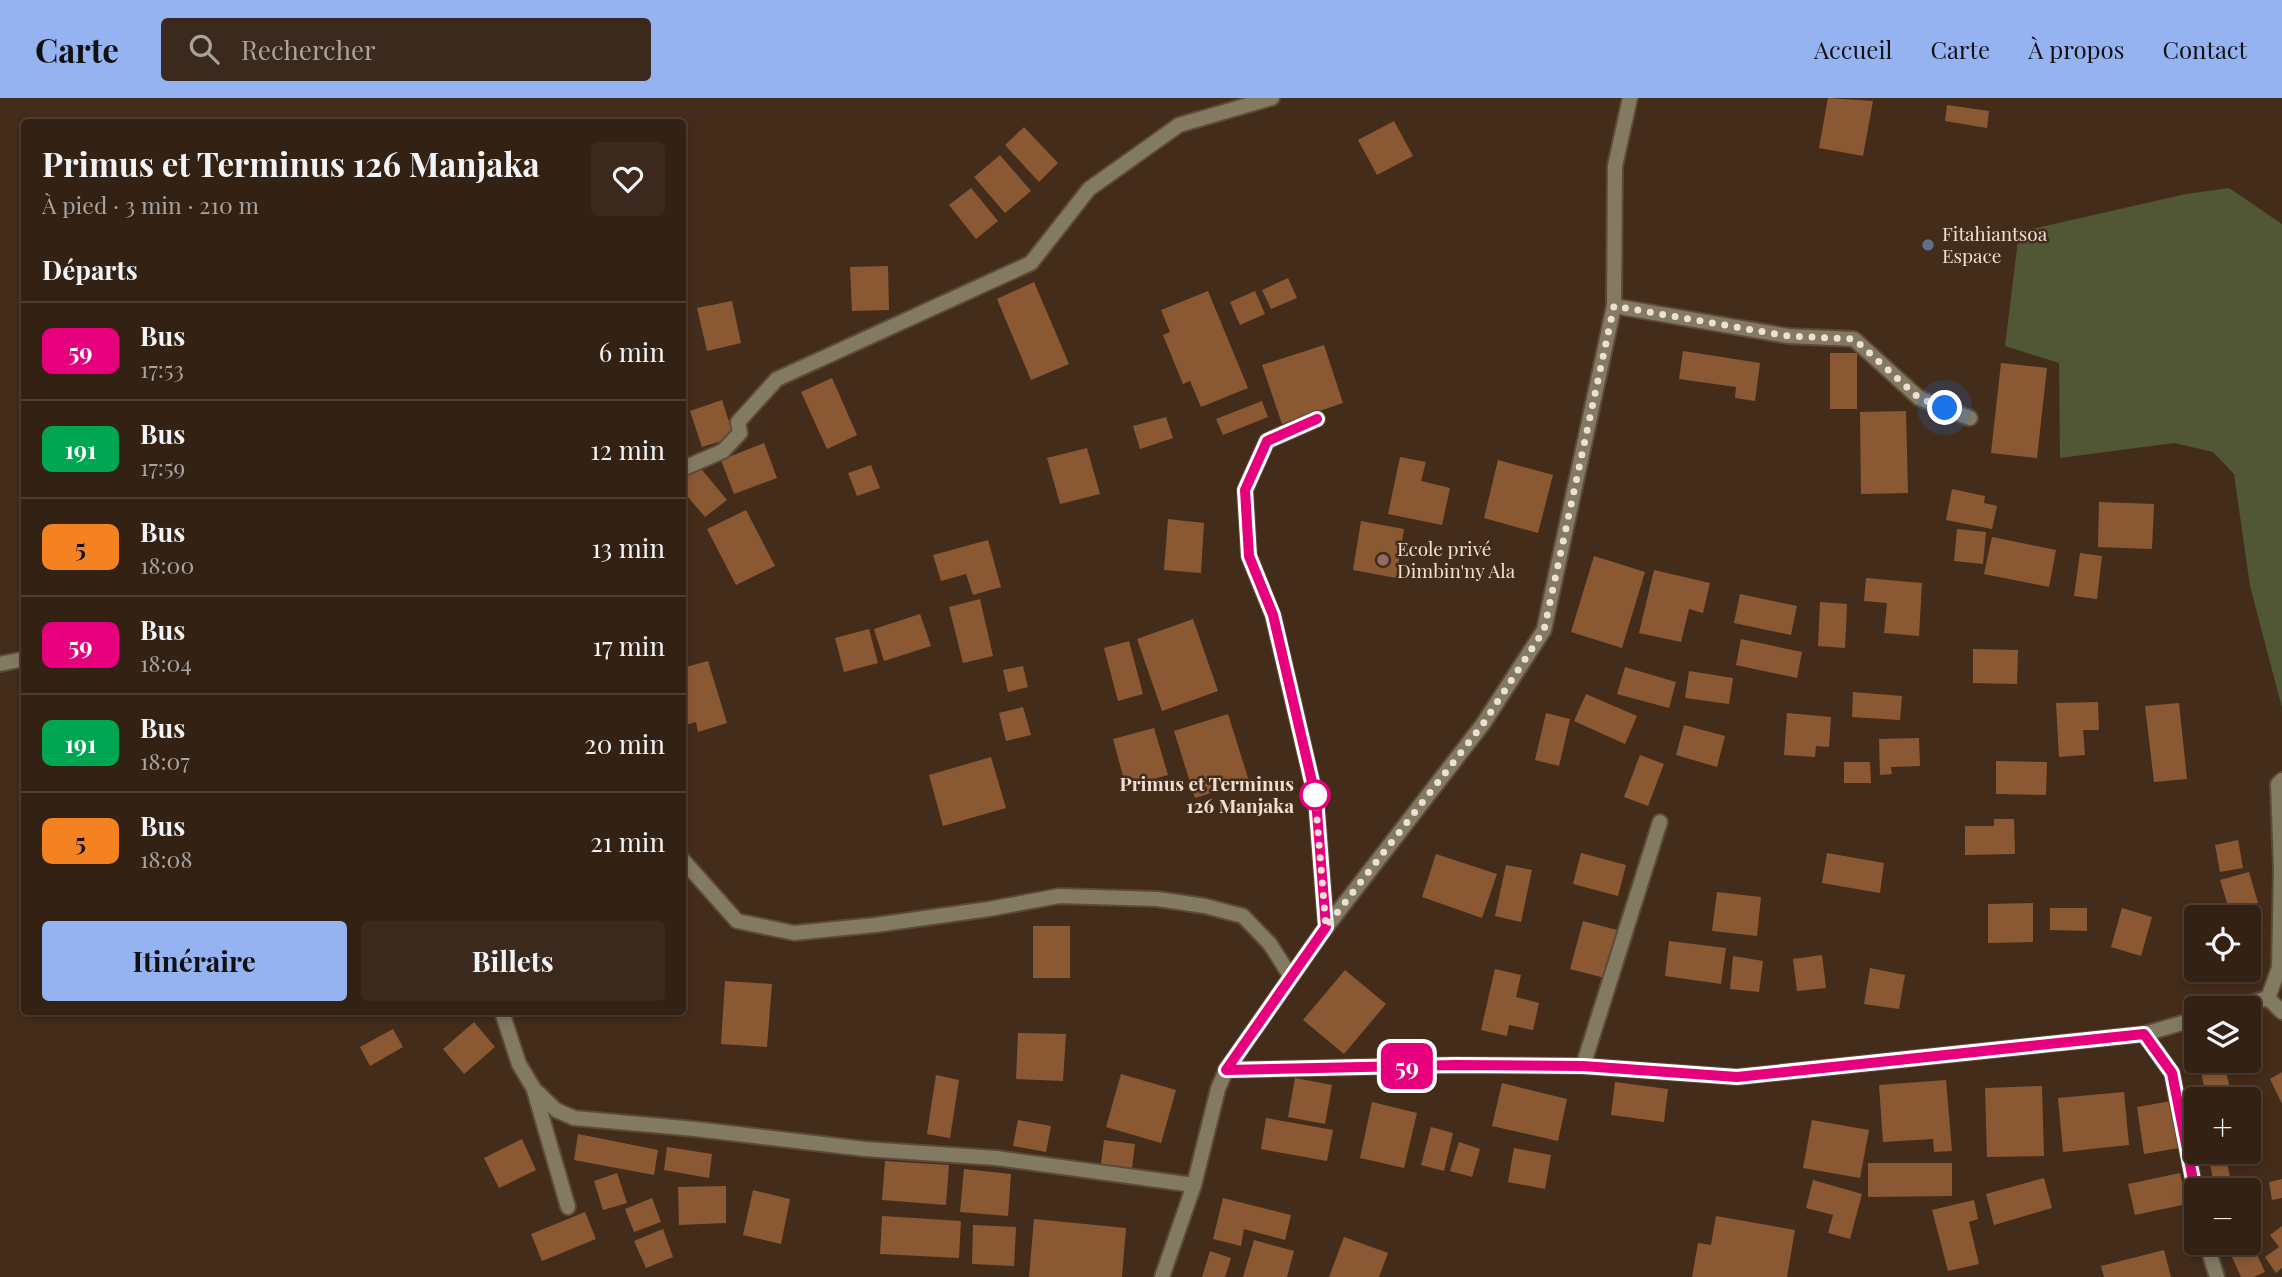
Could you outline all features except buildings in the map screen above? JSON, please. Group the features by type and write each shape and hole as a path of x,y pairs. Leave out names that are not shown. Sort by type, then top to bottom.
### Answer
{"street":[{"path":"686,467 723,451 740,433 738,422 777,379 1031,263 1089,189 1179,125 1272,98"},
{"path":"1162,1277 1194,1185 1218,1089 1226,1070 1326,927 1483,724 1544,630 1614,306 1615,166 1630,98"},
{"path":"1614,306 1788,336 1854,339 1919,398 1970,418"},
{"path":"1317,419 1267,441 1245,490 1249,556 1273,615 1316,799 1326,927"},
{"path":"0,664 21,660"},
{"path":"2268,998 2278,968 2281,869 2278,784 2282,780"},
{"path":"1583,1066 1660,822"},
{"path":"686,864 737,921 793,933 900,922 1059,896 1157,899 1205,906 1243,916 1270,944 1291,977"},
{"path":"2261,1000 2268,998"},
{"path":"2268,998 2282,1012"},
{"path":"503,1015 519,1064 534,1089 568,1207"},
{"path":"1226,1070 1455,1065 1583,1066 1737,1077 2144,1034 2184,1022"},
{"path":"2144,1034 2172,1073 2193,1178"},
{"path":"534,1089 556,1110 575,1118 865,1149 996,1158 1194,1185"},
{"path":"2210,1255 2217,1277"}],"green space":[{"path":"2229,188 2282,224 2282,708 2250,586 2234,474 2213,452 2174,443 2060,458 2059,363 2005,346 2019,232 2186,194"}],"bus line":[{"name":"59","path":"1317,419 1267,441 1245,490 1249,556 1273,615 1316,799 1326,927 1226,1070 1455,1065 1583,1066 1737,1077 2144,1034 2172,1073 2193,1178"}],"place":[{"name":"Fitahiantsoa Espace","path":"1928,245"},
{"name":"Ecole privé Dimbin'ny Ala","path":"1383,560"},
{"name":"Primus et Terminus 126 Manjaka","path":"1315,795"}],"route":[{"path":"1315,795 1326,927 1483,724 1544,630 1614,306 1788,336 1854,339 1919,398 1945,408"}]}
